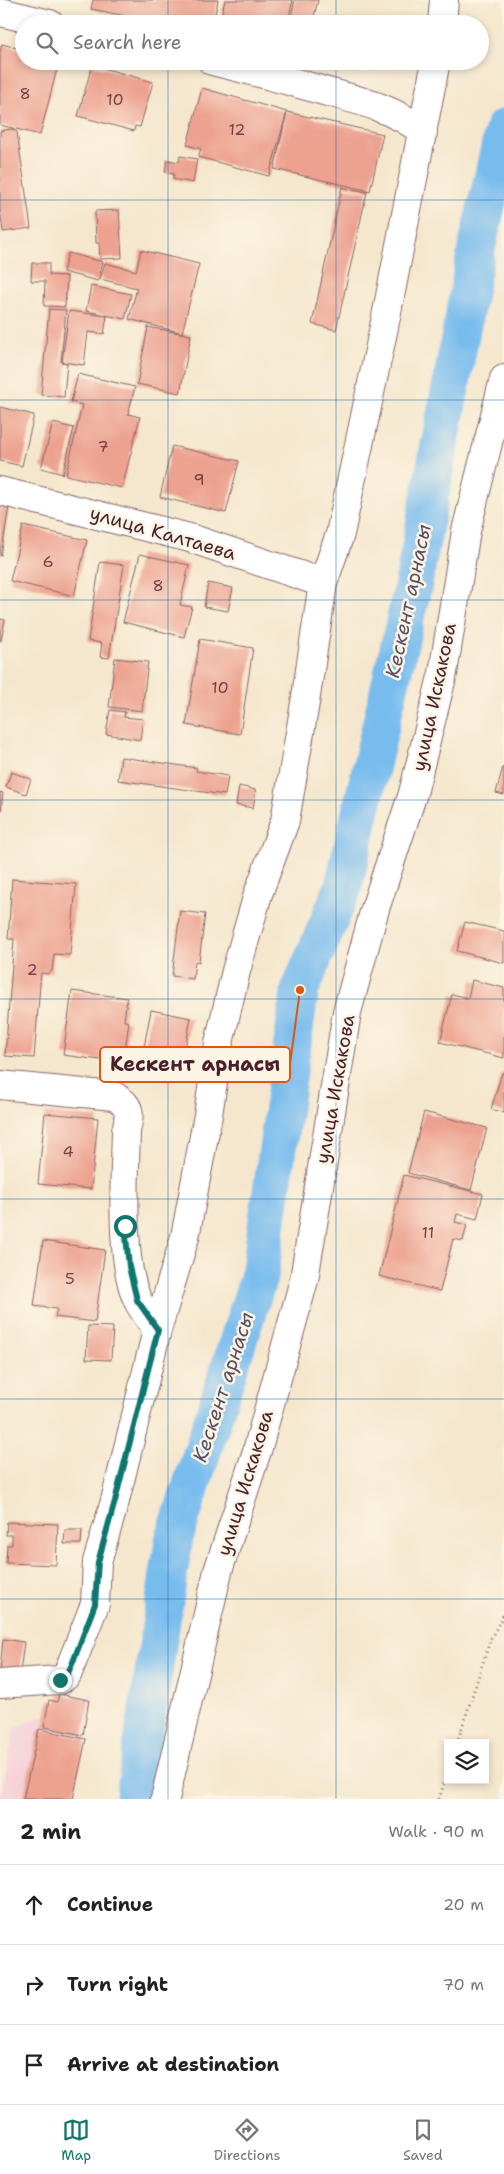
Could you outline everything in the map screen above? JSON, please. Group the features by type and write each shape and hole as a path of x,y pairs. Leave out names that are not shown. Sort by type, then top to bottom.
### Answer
{"street":[{"path":"443,15 444,0"},
{"path":"0,12 15,16"},
{"path":"251,70 372,104 408,122 423,132"},
{"path":"0,1684 60,1680 67,1675 95,1604 98,1562 158,1330 185,1237 208,1115 218,1043 258,894 285,821 323,583 340,534 384,327 434,70"},
{"name":"улица Искакова","path":"165,1799 218,1571 257,1451 304,1280 347,1012 374,912 413,793 440,683 466,531 504,379"},
{"name":"улица Калтаева","path":"0,491 190,538 323,583"},
{"path":"0,1085 114,1096 128,1107 125,1218 129,1267 137,1300 158,1330"}],"path":[{"path":"458,1739 490,1638 504,1614"},
{"path":"439,1799 444,1783"}],"shaded area":[{"path":"93,1694 73,1799 0,1799 15,1728"}],"building":[{"path":"93,0 218,0 215,15 120,15 91,9"},
{"path":"225,0 293,0 289,15 221,15"},
{"path":"295,0 318,0 314,15 291,15"},
{"path":"2,44 15,48 15,70 57,70 40,135 0,125 0,52"},
{"path":"91,70 110,70 153,82 140,127 135,126 134,131 78,116"},
{"path":"202,88 287,112 269,176 198,157 201,149 187,145"},
{"path":"287,112 383,134 370,191 274,169"},
{"path":"12,129 17,132 31,228 3,232 0,209 0,131"},
{"path":"180,156 197,159 193,183 173,179 174,174 165,172 167,160 179,162"},
{"path":"342,187 367,192 336,330 312,324"},
{"path":"119,210 122,258 100,259 99,243 96,243 95,211"},
{"path":"141,250 199,264 182,333 129,319 137,288 100,279 105,263 136,271"},
{"path":"68,253 103,262 98,281 63,272"},
{"path":"32,263 49,263 49,275 67,276 65,307 44,306 45,281 31,281"},
{"path":"91,286 131,294 125,319 86,311"},
{"path":"49,309 66,310 61,362 67,363 64,397 41,395"},
{"path":"69,311 107,316 104,334 88,332 84,365 62,362"},
{"path":"148,327 191,335 180,393 137,384"},
{"path":"78,374 135,387 128,414 140,417 122,488 66,475 82,405 71,402"},
{"path":"0,407 34,415 22,466 0,461"},
{"path":"53,423 74,428 63,474 41,468"},
{"path":"172,446 239,461 226,513 160,497"},
{"path":"0,506 9,507 1,556 0,556"},
{"path":"23,526 87,540 74,596 10,581"},
{"path":"140,554 189,565 180,605 192,607 184,637 123,622"},
{"path":"100,562 124,565 109,658 100,657 102,643 88,641"},
{"path":"208,583 233,588 228,611 204,607"},
{"path":"0,619 5,620 1,641 0,641"},
{"path":"200,639 253,648 240,734 186,725"},
{"path":"115,658 148,662 142,711 109,707"},
{"path":"110,710 125,712 124,717 143,719 140,740 106,734"},
{"path":"121,757 197,768 196,771 228,776 225,795 118,780"},
{"path":"504,767 504,795 496,793"},
{"path":"11,772 31,779 26,794 6,787"},
{"path":"239,786 256,790 253,808 236,805"},
{"path":"0,792 3,793 1,812 0,812"},
{"path":"12,879 76,884 70,955 54,954 52,971 47,974 41,973 34,1058 5,1056 14,939 8,939"},
{"path":"180,911 205,914 199,962 195,961 193,979 172,976"},
{"path":"465,922 504,931 504,963 457,951"},
{"path":"472,980 504,988 504,1058 440,1042 452,994 468,998"},
{"path":"72,991 127,998 124,1021 129,1022 123,1063 63,1055"},
{"path":"151,1010 191,1018 180,1075 140,1068"},
{"path":"502,1073 504,1073 504,1113 491,1109"},
{"path":"424,1112 487,1128 471,1190 408,1173"},
{"path":"45,1113 98,1118 91,1189 38,1184"},
{"path":"404,1175 483,1194 477,1219 457,1214 455,1222 467,1225 463,1241 453,1239 440,1291 379,1276"},
{"path":"43,1241 105,1250 95,1322 55,1317 57,1309 34,1306"},
{"path":"88,1326 113,1327 111,1360 86,1359"},
{"path":"7,1522 58,1524 56,1565 6,1563 7,1545 12,1545 12,1535 6,1535"},
{"path":"65,1530 82,1530 81,1544 64,1544"},
{"path":"3,1639 24,1642 20,1673 0,1670"},
{"path":"59,1694 89,1700 83,1735 44,1727 49,1700 57,1702"},
{"path":"39,1729 86,1739 73,1799 23,1799"}],"waterway":[{"name":"Кескент арнасы","path":"134,1799 174,1539 260,1273 300,990 343,888 413,586 477,247 504,128"}],"place":[{"name":"Кескент арнасы","path":"300,990"}],"route":[{"path":"60,1680 67,1675 73,1662 95,1604 98,1562 158,1330 137,1300 129,1267 125,1226"}]}
